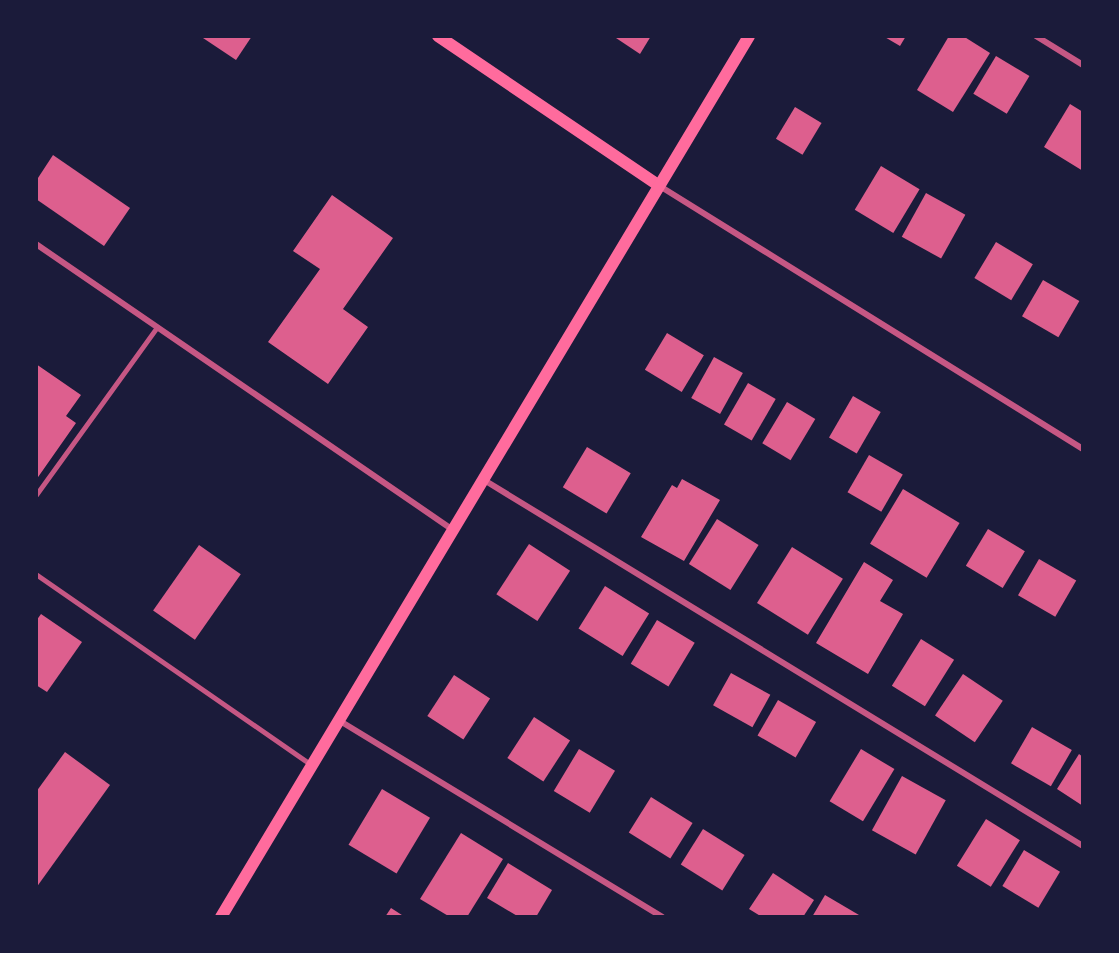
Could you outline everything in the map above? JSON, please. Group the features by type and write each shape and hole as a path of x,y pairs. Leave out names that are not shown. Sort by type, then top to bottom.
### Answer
{"main road":[{"path":"438,36 658,185"},
{"path":"221,917 749,36"}],"street":[{"path":"1036,36 1083,65"},
{"path":"658,185 1083,449"},
{"path":"36,244 454,530"},
{"path":"483,480 1083,846"},
{"path":"340,721 662,917"}],"lane":[{"path":"36,495 157,327"},
{"path":"36,574 312,766"}],"building":[{"path":"200,36 252,36 236,60"},
{"path":"613,36 651,36 640,54"},
{"path":"883,36 906,36 900,46"},
{"path":"949,36 963,36 990,53 953,112 917,90"},
{"path":"996,56 1029,76 1007,114 973,94"},
{"path":"1070,104 1083,112 1083,171 1044,147"},
{"path":"795,107 822,123 803,155 776,139"},
{"path":"53,155 130,208 104,246 36,199 36,181"},
{"path":"881,166 920,189 893,233 855,210"},
{"path":"926,193 965,215 941,259 902,237"},
{"path":"332,195 393,238 343,309 368,327 328,384 268,342 320,269 293,251"},
{"path":"996,242 1033,264 1011,300 974,278"},
{"path":"1043,280 1079,301 1058,337 1022,316"},
{"path":"667,333 704,355 682,392 645,370"},
{"path":"714,357 743,373 720,414 691,398"},
{"path":"36,364 81,395 66,416 76,423 36,480"},
{"path":"748,383 776,399 752,441 724,425"},
{"path":"853,396 881,412 857,454 829,438"},
{"path":"787,402 815,419 791,460 762,443"},
{"path":"587,447 631,473 607,514 563,487"},
{"path":"869,455 903,474 881,512 848,492"},
{"path":"682,479 720,500 684,561 641,537 672,485 677,488"},
{"path":"903,489 960,523 927,578 870,544"},
{"path":"717,519 759,545 730,590 689,564"},
{"path":"988,529 1025,551 1003,588 966,566"},
{"path":"529,544 570,571 537,621 496,594"},
{"path":"199,545 241,574 195,640 153,611"},
{"path":"792,547 843,579 808,635 757,603"},
{"path":"1039,559 1076,580 1055,617 1018,595"},
{"path":"864,562 893,580 880,601 903,614 868,674 816,643"},
{"path":"605,586 649,614 623,656 579,628"},
{"path":"41,614 82,642 47,692 36,685 36,621"},
{"path":"657,620 695,643 668,686 631,664"},
{"path":"921,639 954,660 925,706 892,686"},
{"path":"731,673 770,695 752,727 713,705"},
{"path":"963,674 1003,701 975,742 935,715"},
{"path":"454,675 490,698 463,740 427,716"},
{"path":"778,700 816,722 796,758 758,736"},
{"path":"534,717 570,740 543,782 507,758"},
{"path":"1032,727 1072,750 1051,786 1011,763"},
{"path":"579,749 615,771 590,813 554,791"},
{"path":"861,749 894,769 863,821 830,801"},
{"path":"65,752 110,785 36,888 36,792"},
{"path":"1079,754 1083,757 1083,806 1057,789"},
{"path":"902,776 946,800 916,854 872,830"},
{"path":"382,789 430,818 397,874 349,845"},
{"path":"651,797 693,823 670,859 629,833"},
{"path":"986,819 1020,840 991,887 957,866"},
{"path":"703,829 745,855 722,891 681,865"},
{"path":"461,833 503,859 467,917 450,917 420,899"},
{"path":"1024,850 1060,872 1038,908 1002,886"},
{"path":"508,863 552,890 536,917 519,917 487,898"},
{"path":"773,873 814,900 803,917 762,917 749,909"},
{"path":"825,895 859,915 858,917 812,917"},
{"path":"391,908 405,917 385,917"}]}
